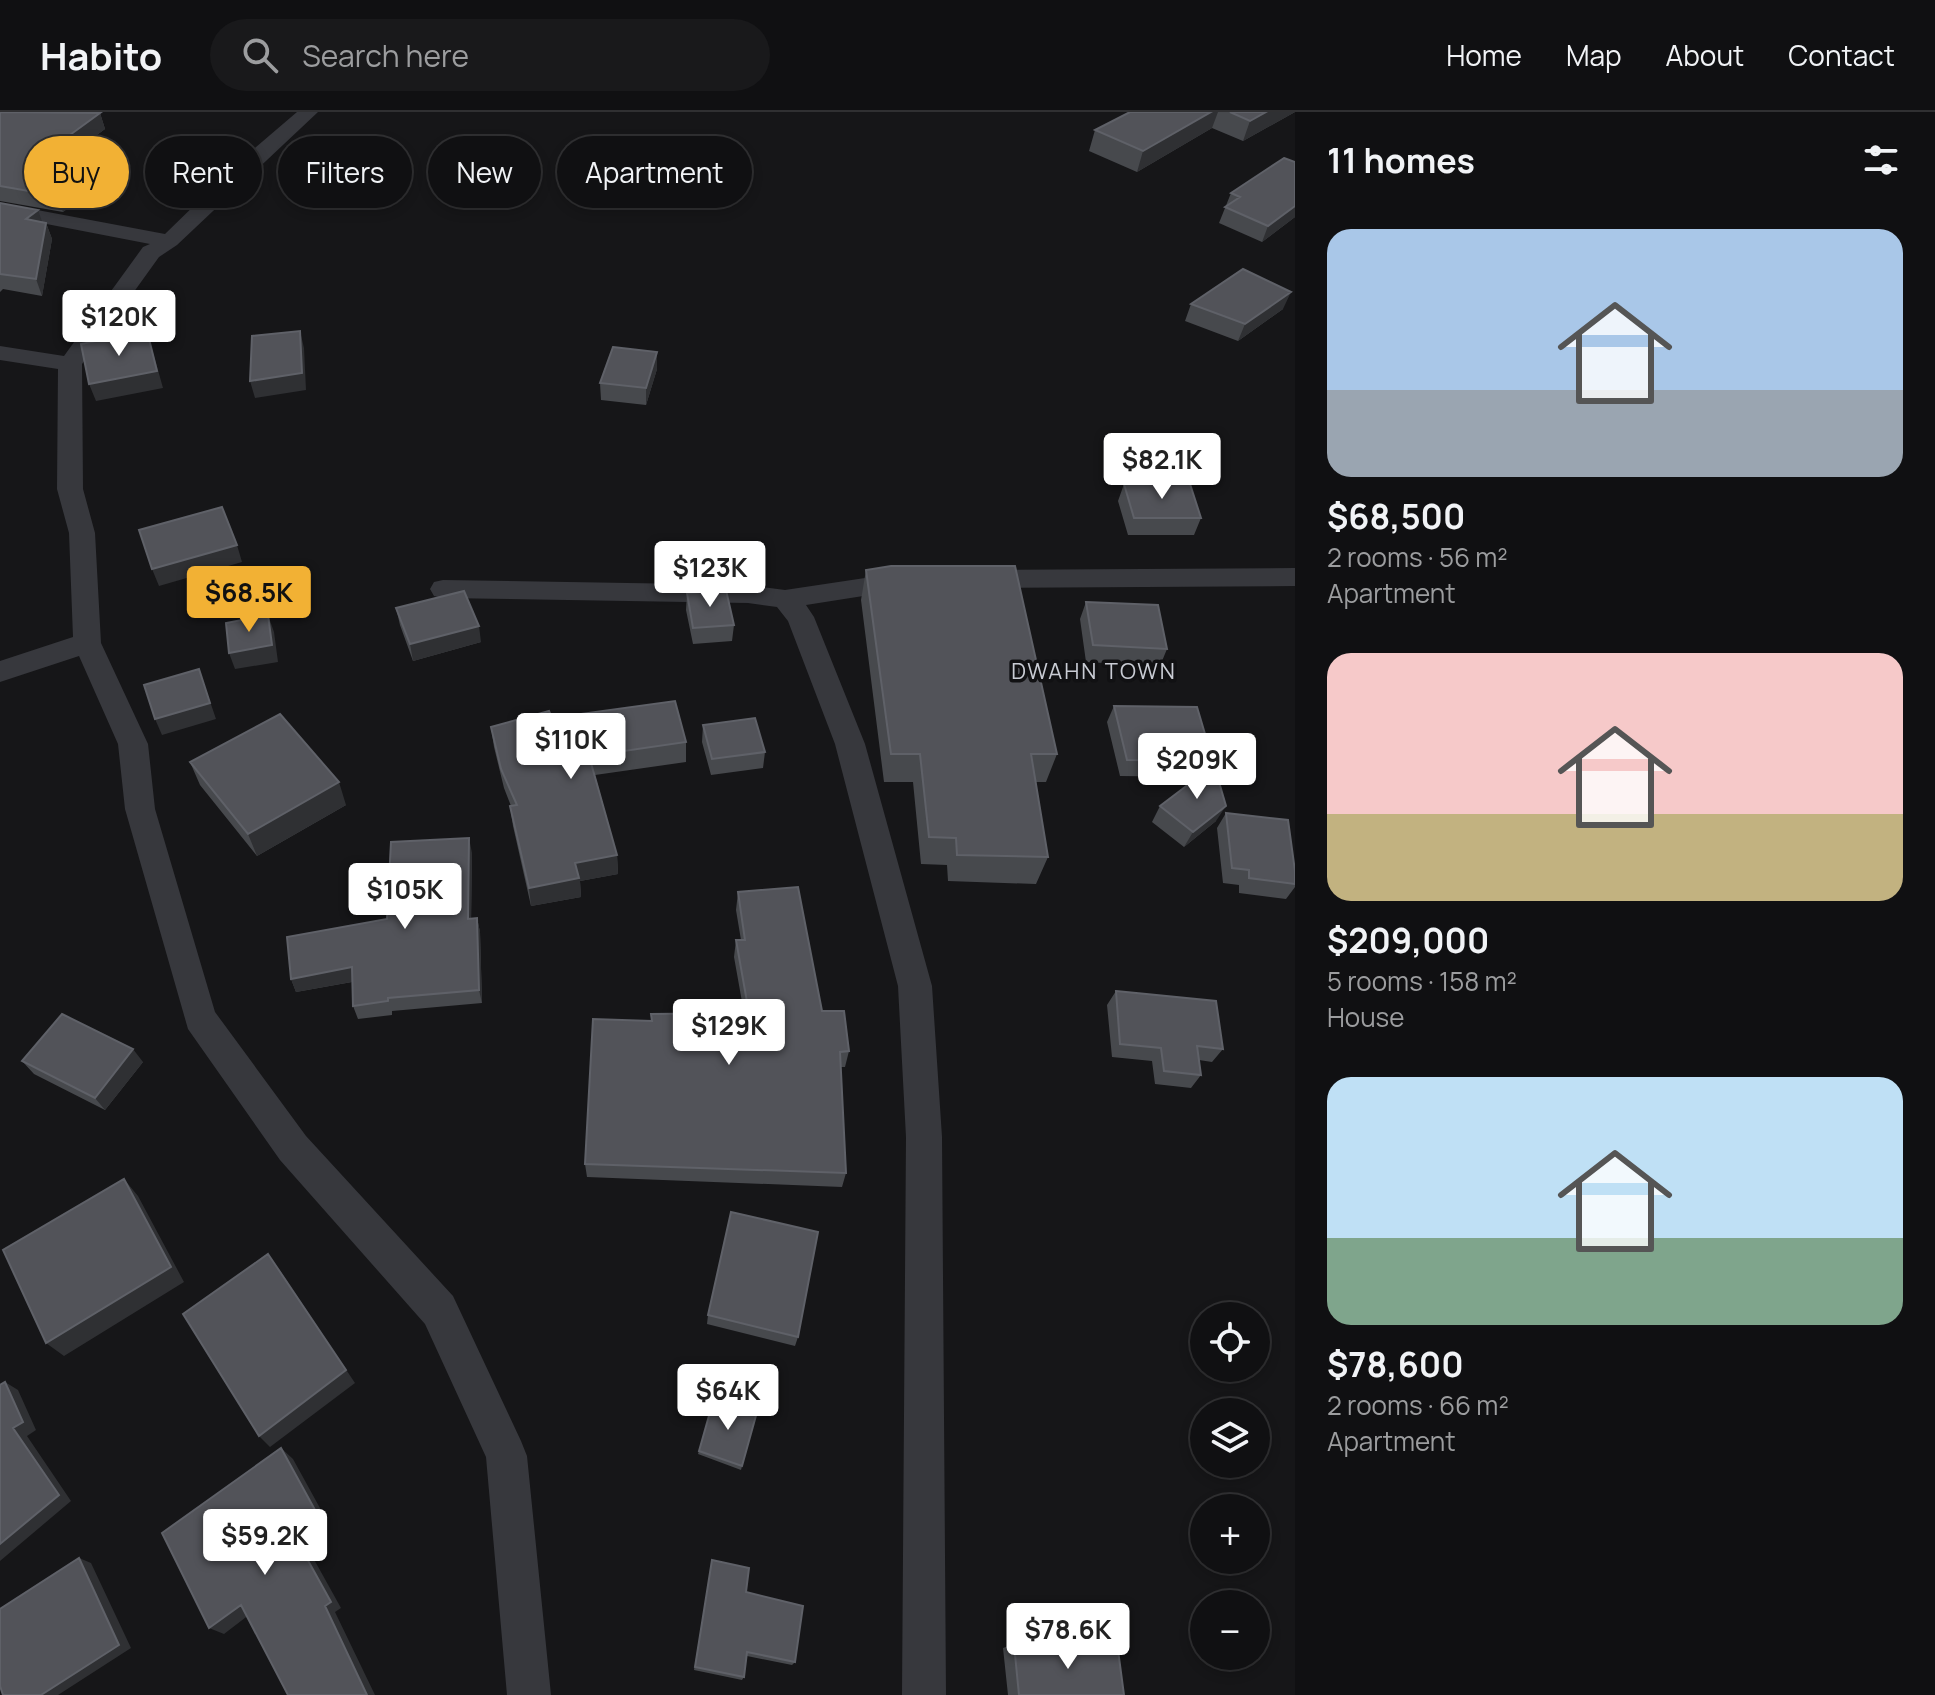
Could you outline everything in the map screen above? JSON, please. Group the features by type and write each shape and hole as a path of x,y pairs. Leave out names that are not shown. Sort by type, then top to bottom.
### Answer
{"street":[{"path":"308,112 250,162 170,241 151,252 70,364 70,489 82,533 87,643 133,744 140,809 200,1018 293,1148 439,1310 506,1456 529,1695"},
{"path":"0,209 170,241"},
{"path":"0,353 70,364"},
{"path":"443,589 585,589 748,594 785,599 943,579 1295,577"},
{"path":"785,599 800,617 850,744 915,986 924,1137 924,1695"},
{"path":"0,672 87,643"}],"building":[{"path":"0,112 100,113 68,136 24,136 24,190 0,186"},
{"path":"1130,112 1211,112 1143,151 1095,130"},
{"path":"1230,112 1266,112 1250,121"},
{"path":"1284,158 1295,162 1295,206 1268,226 1225,207 1240,197 1231,193"},
{"path":"0,203 38,210 26,219 46,223 36,279 0,274"},
{"path":"1243,269 1291,292 1245,324 1191,304"},
{"path":"147,331 157,371 89,384 81,344"},
{"path":"300,331 302,373 250,381 252,336"},
{"path":"613,347 657,352 646,388 600,383"},
{"path":"1124,484 1190,484 1201,518 1134,518"},
{"path":"222,507 237,545 152,569 139,530"},
{"path":"891,566 1015,566 1057,754 1031,754 1048,857 957,855 956,838 929,837 920,754 891,754 866,570"},
{"path":"726,590 734,625 693,628 687,593"},
{"path":"464,591 479,626 410,644 396,608"},
{"path":"1086,602 1158,605 1167,649 1093,645"},
{"path":"268,615 272,645 229,653 226,623"},
{"path":"199,669 210,703 155,719 144,685"},
{"path":"675,701 686,742 589,756 617,855 575,863 579,878 529,888 510,806 517,805 501,769 491,727 549,711 552,718"},
{"path":"1114,706 1197,707 1213,761 1127,760"},
{"path":"280,714 339,782 248,834 190,762"},
{"path":"755,718 765,752 712,759 703,725"},
{"path":"1214,765 1226,806 1193,832 1160,806"},
{"path":"1226,813 1288,820 1295,884 1249,878 1249,870 1232,868"},
{"path":"469,838 468,919 477,918 479,990 388,998 388,1001 353,1006 352,967 291,979 287,937 387,919 391,842"},
{"path":"798,887 822,1011 844,1011 849,1051 840,1052 846,1173 585,1164 593,1019 652,1021 651,1014 749,1013 736,940 745,940 738,892"},
{"path":"1116,991 1216,1001 1223,1049 1197,1046 1201,1075 1164,1071 1161,1048 1120,1044"},
{"path":"62,1014 133,1049 95,1098 22,1061"},
{"path":"124,1179 171,1267 46,1343 3,1250"},
{"path":"731,1212 818,1232 798,1337 708,1315"},
{"path":"268,1254 346,1370 259,1436 183,1314"},
{"path":"5,1382 23,1422 13,1428 59,1495 0,1544 0,1385"},
{"path":"714,1398 757,1412 742,1466 699,1451"},
{"path":"281,1448 315,1510 290,1528 331,1602 325,1606 367,1695 288,1695 241,1605 209,1628 162,1533"},
{"path":"79,1558 119,1645 41,1695 3,1695 0,1686 0,1609"},
{"path":"712,1560 749,1568 746,1592 803,1606 795,1662 747,1652 744,1677 695,1667"},
{"path":"1014,1644 1118,1650 1124,1695 1019,1695"}],"district":[{"name":"DWAHN TOWN","path":"1094,671"}]}
